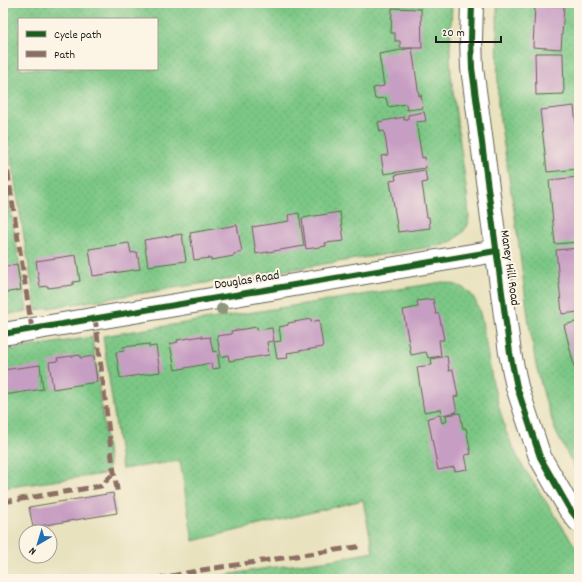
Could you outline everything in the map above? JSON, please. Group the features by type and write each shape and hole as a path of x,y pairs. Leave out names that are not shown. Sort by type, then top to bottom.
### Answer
{"street":[{"name":"Maney Hill Road","path":"472,3 472,68 510,353 517,387 540,457 569,508 579,521"},
{"name":"Douglas Road","path":"3,334 496,251"}],"green space":[{"path":"3,3 452,3 450,51 451,76 469,216 468,225 454,240 444,245 36,310 3,109"},
{"path":"497,3 579,3 579,476 556,432 536,365 498,107"},
{"path":"3,162 27,311 3,315"},
{"path":"443,282 460,286 466,290 477,305 482,321 492,379 506,432 520,462 579,552 579,579 208,579 373,552 363,500 193,541 180,461 122,469 103,336"},
{"path":"92,337 109,463 108,470 104,474 3,488 3,351"}],"building":[{"path":"535,5 564,6 561,49 533,47"},
{"path":"392,8 421,9 422,48 400,48 400,41 395,41 395,33 391,33"},
{"path":"412,48 419,96 421,95 423,108 407,110 406,104 388,107 386,98 375,99 373,88 384,86 379,54"},
{"path":"535,53 563,53 564,94 536,95"},
{"path":"574,106 579,151 579,169 547,172 540,110"},
{"path":"424,112 426,121 416,122 422,158 425,157 426,168 384,174 381,156 388,155 384,131 380,132 378,122 404,117 404,120 408,119 408,115"},
{"path":"425,170 427,182 422,183 430,228 398,232 390,181 396,180 395,175"},
{"path":"579,177 579,242 555,244 549,180"},
{"path":"340,212 344,241 325,243 326,246 306,249 302,218"},
{"path":"299,213 304,246 256,254 252,227 289,221 288,215"},
{"path":"237,225 242,252 234,254 234,256 211,260 210,258 194,260 190,233"},
{"path":"182,234 186,261 148,266 144,240"},
{"path":"129,243 131,253 137,252 140,269 93,276 89,249"},
{"path":"579,248 579,312 562,314 556,250"},
{"path":"76,255 80,281 73,282 73,285 48,288 48,286 40,287 36,261"},
{"path":"17,264 21,290 3,293 3,267"},
{"path":"433,299 436,314 439,314 444,340 439,340 441,356 428,358 426,352 411,355 403,310 418,307 417,301"},
{"path":"311,319 311,322 319,320 323,347 287,353 288,358 277,359 274,342 281,341 279,327 288,325 288,323"},
{"path":"579,321 579,381 578,382 564,325"},
{"path":"257,327 257,330 272,328 274,341 267,342 269,355 229,361 228,355 221,357 217,336 232,334 231,331"},
{"path":"202,336 202,338 210,337 213,352 217,351 220,368 212,369 211,363 175,370 170,344 178,342 177,340"},
{"path":"149,344 149,347 156,346 160,372 120,378 116,352 124,351 123,347"},
{"path":"80,355 80,358 94,356 97,382 53,389 49,362 58,361 57,358"},
{"path":"447,356 449,371 453,370 458,396 454,397 457,412 442,415 441,409 424,412 417,367 432,365 431,359"},
{"path":"40,365 43,389 4,395 3,370"},
{"path":"460,413 463,428 466,428 471,454 465,455 468,469 455,471 454,467 438,470 428,418 440,415 442,423 447,421 446,415"},
{"path":"113,493 117,513 51,524 32,524 29,507"}],"marked path":[{"path":"3,142 32,329"},
{"path":"95,317 113,466 118,495"},
{"path":"3,502 101,486 111,476 113,468"},
{"path":"156,579 202,570 363,546"}],"cycle path":[{"path":"472,3 472,68 510,353 517,387 540,457 569,508 579,521"},
{"path":"3,334 496,251"}]}
